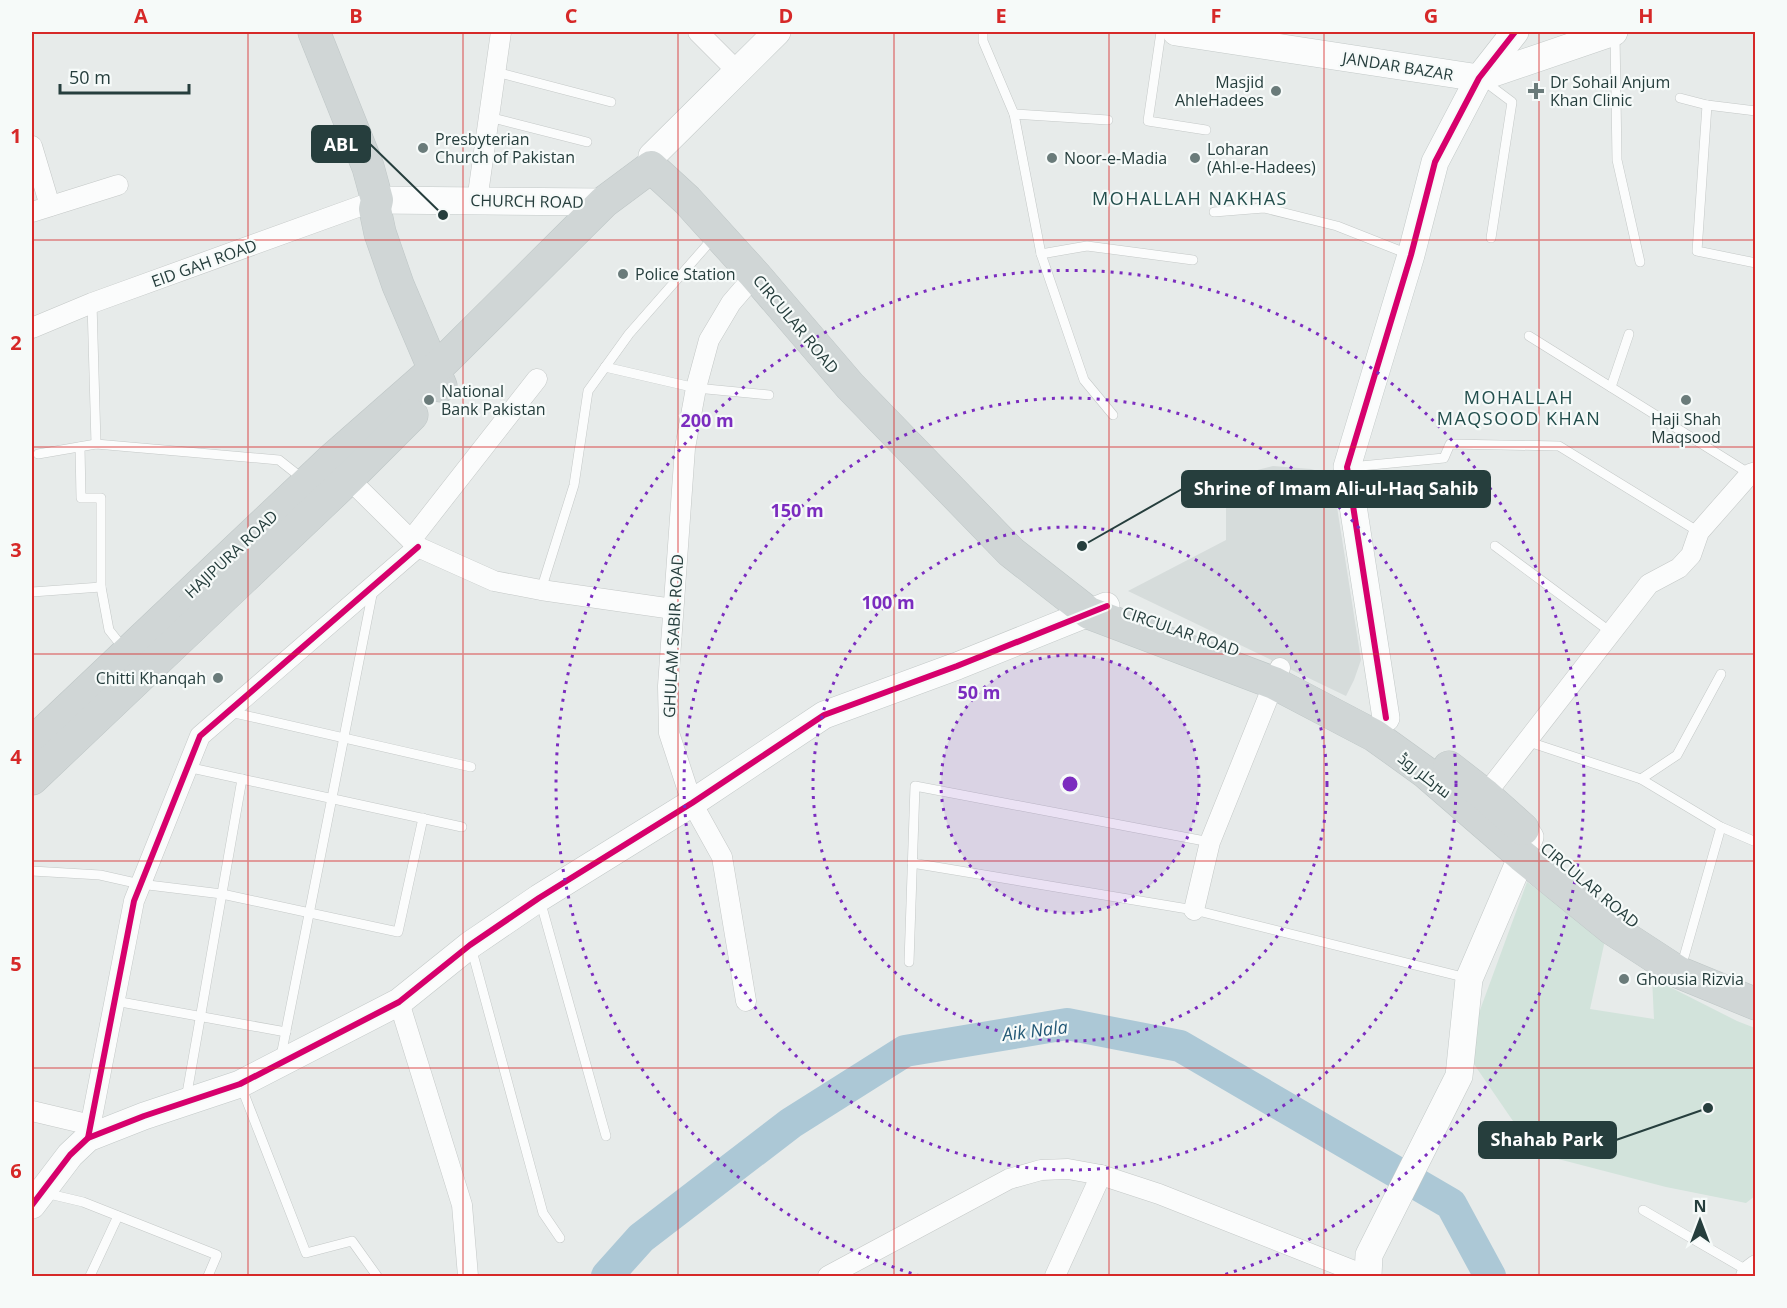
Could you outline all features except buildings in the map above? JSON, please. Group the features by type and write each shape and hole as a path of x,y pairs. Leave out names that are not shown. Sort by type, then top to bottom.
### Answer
{"main road":[{"path":"293,32 338,151 377,200"},
{"path":"315,32 368,167 377,200 375,209 380,233 398,285 438,377 443,382 630,200 660,194 687,200"},
{"path":"438,377 604,202 651,167"},
{"name":"CIRCULAR ROAD","path":"651,167 687,200 756,275 850,386 1011,552 1066,593 1098,610 1228,646 1277,676 1386,718 1485,795 1526,846 1684,957 1755,986"},
{"name":"HAJIPURA ROAD","path":"32,743 308,483 339,470 438,377"},
{"path":"32,779 339,470"},
{"name":"سرکلر روڈ","path":"1277,676 1375,736 1526,846 1612,930 1678,972 1755,1004"}],"street":[{"path":"477,201 501,32"},
{"path":"698,32 737,71"},
{"path":"651,167 652,156 777,32"},
{"name":"JANDAR BAZAR","path":"1176,32 1479,78 1614,32"},
{"path":"1386,718 1347,467 1411,255 1435,162 1479,78 1515,32"},
{"path":"32,147 40,209 118,185"},
{"name":"CHURCH ROAD","path":"377,200 604,202"},
{"name":"EID GAH ROAD","path":"32,328 92,303 377,200"},
{"name":"GHULAM SABIR ROAD","path":"746,1001 722,857 692,802 669,733 668,686 685,448 696,387 709,340 731,303 756,275"},
{"path":"37,1198 89,1132 134,901 200,735 374,585 414,544 537,379"},
{"path":"339,470 414,544 494,581 673,609"},
{"path":"1485,795 1649,584 1679,568 1691,555 1699,532 1753,473"},
{"path":"32,1111 89,1132 240,1084 399,1002 470,945 539,898 692,802 824,715 957,666 1098,610"},
{"path":"1194,909 1209,842 1277,676"},
{"path":"828,1276 1009,1179 1041,1170 1068,1168 1101,1175 1159,1194 1368,1269 1459,1076 1469,979 1526,846"},
{"path":"399,1002 462,1205 468,1276"},
{"path":"1054,1276 1101,1175"}],"lane":[{"path":"983,32 983,41 1014,114 1041,254 1084,380 1113,415"},
{"path":"1161,32 1148,121 1206,130"},
{"path":"1614,32 1617,160 1640,262"},
{"path":"496,72 611,102"},
{"path":"1479,78 1512,102 1491,238"},
{"path":"1680,98 1707,105 1755,111"},
{"path":"1707,105 1697,251 1755,262"},
{"path":"1014,114 1108,120"},
{"path":"489,117 587,142"},
{"path":"1214,212 1264,208 1337,226 1411,255"},
{"path":"541,590 574,485 588,391 629,334 717,234"},
{"path":"1041,254 1088,246 1193,260"},
{"path":"92,303 96,444"},
{"path":"1611,387 1629,334"},
{"path":"1529,336 1753,473"},
{"path":"605,367 696,387 769,396"},
{"path":"38,454 96,444 279,460 308,483"},
{"path":"1347,467 1444,458 1450,444 1559,446 1699,532"},
{"path":"81,447 81,498 101,498 100,587 109,630 126,652"},
{"path":"1495,546 1612,633"},
{"path":"280,1062 374,585"},
{"path":"32,592 100,587"},
{"path":"1641,779 1677,755 1721,674"},
{"path":"228,711 471,767"},
{"path":"1526,741 1641,779 1721,827 1755,842"},
{"path":"187,767 462,826"},
{"path":"185,1102 242,779"},
{"path":"909,962 915,786 1209,842"},
{"path":"32,871 100,875 140,884 222,894 398,932 423,818"},
{"path":"1684,957 1721,827"},
{"path":"912,863 1194,909 1469,979"},
{"path":"539,898 606,1136"},
{"path":"470,945 543,1213 560,1238"},
{"path":"115,1000 286,1032"},
{"path":"240,1084 306,1253 352,1241 377,1276"},
{"path":"37,1198 83,1202 217,1255 208,1276"},
{"path":"1643,1210 1750,1271"},
{"path":"90,1276 118,1216"}],"shaded area":[{"path":"1273,466 1311,469 1332,475 1361,660 1346,696 1128,591 1226,540 1226,497 1234,476"},
{"path":"1527,882 1605,940 1590,1009 1654,1019 1652,978 1755,1028 1755,1196 1746,1203 1666,1187 1535,1153 1465,1051"}],"waterway":[{"name":"Aik Nala","path":"607,1276 641,1238 791,1123 905,1051 1067,1024 1180,1046 1451,1204 1490,1276"}],"cycle path":[{"path":"1386,718 1347,467 1411,255 1435,162 1479,78 1515,32"},
{"path":"88,1138 134,901 200,736 418,547"},
{"path":"32,1205 70,1155 88,1138 144,1116 240,1084 399,1002 470,945 539,898 692,803 824,715 957,666 1107,606"}],"place":[{"name":"Masjid AhleHadees","path":"1276,91"},
{"name":"Dr Sohail Anjum Khan Clinic","path":"1536,91"},
{"name":"Presbyterian Church of Pakistan","path":"423,148"},
{"name":"Noor-e-Madia","path":"1052,158"},
{"name":"Loharan (Ahl-e-Hadees)","path":"1195,158"},
{"name":"ABL","path":"443,215"},
{"name":"Police Station","path":"623,274"},
{"name":"National Bank Pakistan","path":"429,400"},
{"name":"Haji Shah Maqsood","path":"1686,400"},
{"name":"Shrine of Imam Ali-ul-Haq Sahib","path":"1082,546"},
{"name":"Chitti Khanqah","path":"218,678"},
{"name":"Ghousia Rizvia","path":"1624,979"},
{"name":"Shahab Park","path":"1708,1108"}],"district":[{"name":"MOHALLAH NAKHAS","path":"1190,199"},
{"name":"MOHALLAH MAQSOOD KHAN","path":"1519,408"}]}
